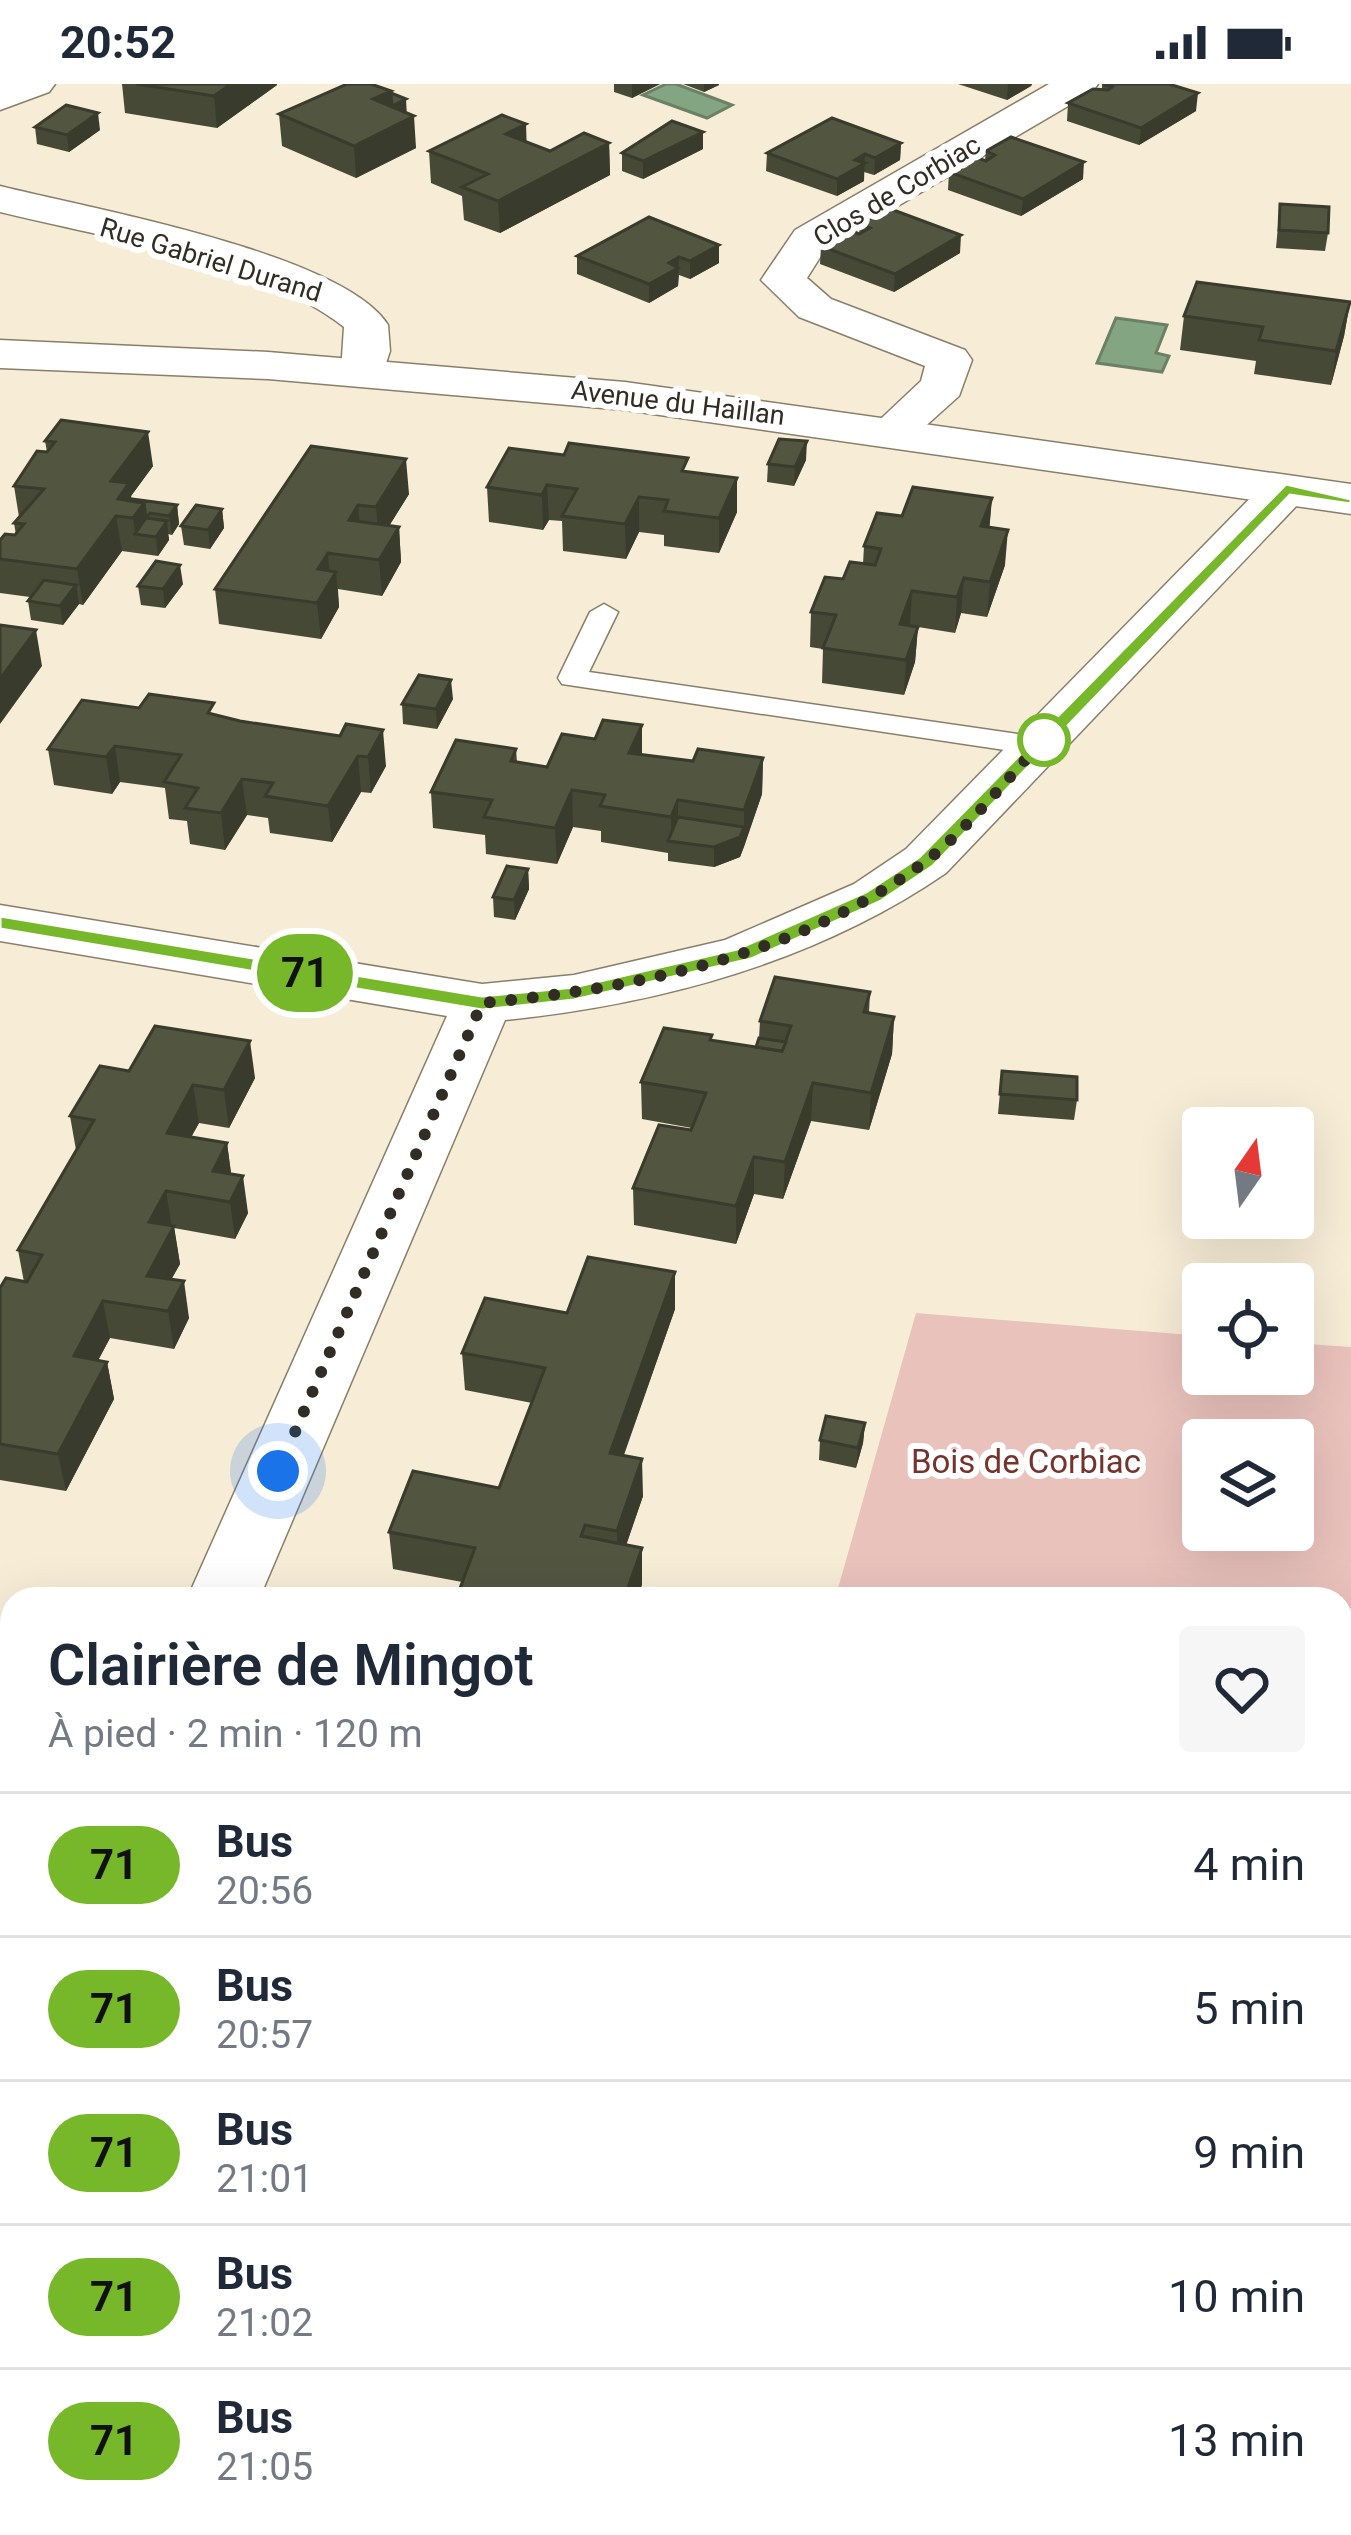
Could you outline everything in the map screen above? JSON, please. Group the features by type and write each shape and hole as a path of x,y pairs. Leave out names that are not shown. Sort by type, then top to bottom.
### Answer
{"street":[{"path":"0,98 35,84"},
{"name":"Clos de Corbiac","path":"893,430 943,386 949,360 815,308 783,280 810,239 1078,84"},
{"name":"Rue Gabriel Durand","path":"0,199 237,264 330,296 362,319 369,332 364,372"},
{"name":"Avenue du Haillan","path":"0,355 364,372 693,404 1351,499"},
{"path":"0,922 482,1003 661,977 812,928 926,861 1286,490"},
{"path":"228,1587 482,1003"}],"lane":[{"path":"604,613 572,678 1038,746"}],"green space":[{"name":"Bois de Corbiac","path":"916,1313 1182,1334 1182,1395 1314,1395 1314,1344 1351,1347 1351,1587 838,1587"}],"shaded area":[{"path":"666,84 732,105 707,118 643,95"},
{"path":"1116,318 1167,325 1156,353 1169,356 1162,372 1097,363"}],"building":[{"path":"136,84 231,84 214,96"},
{"path":"347,84 371,84 391,91 373,99 414,116 354,146 279,114"},
{"path":"1103,84 1169,84 1198,93 1141,128 1068,103 1093,89 1112,87"},
{"path":"391,93 406,99 392,106"},
{"path":"66,105 98,113 67,135 35,127"},
{"path":"502,115 526,124 506,134 550,151 584,133 609,143 498,201 462,187 488,174 429,151"},
{"path":"832,118 901,143 875,158 865,154 855,160 865,163 837,179 767,153"},
{"path":"672,121 703,132 643,161 622,153"},
{"path":"1011,137 1084,162 1023,199 949,172 975,157 986,161 995,155 986,151"},
{"path":"1280,204 1329,207 1328,233 1279,230"},
{"path":"888,208 961,235 895,274 821,246 849,230 859,234 870,228 860,224"},
{"path":"649,217 719,245 690,261 679,257 669,263 678,268 649,284 577,256"},
{"path":"1197,282 1350,302 1336,351 1259,340 1263,327 1184,316"},
{"path":"61,420 148,432 111,481 129,483 118,499 144,503 133,518 116,516 77,569 0,559 0,540 5,534 15,535 24,524 14,523 44,489 14,486 37,451 47,452 55,442 45,441"},
{"path":"779,439 807,441 795,467 768,464"},
{"path":"569,443 688,458 682,471 737,478 719,518 664,511 668,500 639,497 625,524 562,516 577,489 547,485 542,495 487,487 509,448 564,455"},
{"path":"311,446 406,459 376,507 358,505 349,520 399,527 379,560 328,553 318,569 336,572 317,603 215,589"},
{"path":"913,487 992,498 981,526 1008,530 990,582 964,578 957,597 912,591 900,624 918,627 906,660 823,648 836,615 811,612 825,577 843,579 850,562 875,565 881,549 864,546 877,513 902,516"},
{"path":"132,499 177,505 169,516 150,513 146,518 144,503"},
{"path":"196,505 222,509 208,530 181,526"},
{"path":"146,518 167,521 156,537 135,534"},
{"path":"156,561 180,565 163,589 138,586"},
{"path":"44,580 76,585 60,606 28,601"},
{"path":"0,625 36,630 0,679"},
{"path":"419,675 451,680 436,709 402,704"},
{"path":"149,694 214,703 208,713 240,721 340,736 346,724 383,730 368,757 358,756 328,806 265,796 273,783 242,779 221,813 185,808 198,788 164,782 181,755 115,746 106,757 48,749 82,700 139,708"},
{"path":"603,720 642,725 629,753 693,761 698,749 763,758 744,810 678,800 671,817 600,806 605,795 572,790 555,828 484,817 492,800 431,792 456,740 516,749 511,761 547,767 562,734 595,739"},
{"path":"678,817 744,827 740,837 714,847 668,841"},
{"path":"507,866 528,869 514,900 493,897"},
{"path":"775,977 870,992 864,1012 894,1017 871,1093 813,1083 785,1162 754,1157 736,1206 633,1188 659,1125 691,1130 706,1093 641,1082 664,1028 782,1051 791,1026 760,1021"},
{"path":"155,1026 250,1041 224,1090 193,1085 167,1133 227,1143 213,1171 243,1176 230,1202 166,1191 149,1222 174,1226 147,1276 184,1281 168,1311 103,1301 74,1356 107,1362 58,1454 0,1444 0,1288 6,1278 27,1282 42,1255 18,1250 94,1120 70,1116 100,1066 129,1071"},
{"path":"759,1038 786,1042 782,1051 756,1047"},
{"path":"1002,1071 1077,1077 1077,1100 1000,1094"},
{"path":"588,1257 675,1272 610,1453 642,1459 617,1531 585,1525 581,1536 642,1548 628,1587 460,1587 475,1548 389,1532 413,1471 499,1488 545,1368 462,1353 485,1298 567,1313"},
{"path":"826,1416 865,1423 858,1448 820,1440"}],"bus line":[{"name":"71","path":"0,923 482,1003 574,994 743,954 812,928 874,896 926,861 1286,490 1351,499"}],"route":[{"path":"278,1471 482,1003 574,994 661,977 812,928 874,896 926,861 1044,740"}]}
